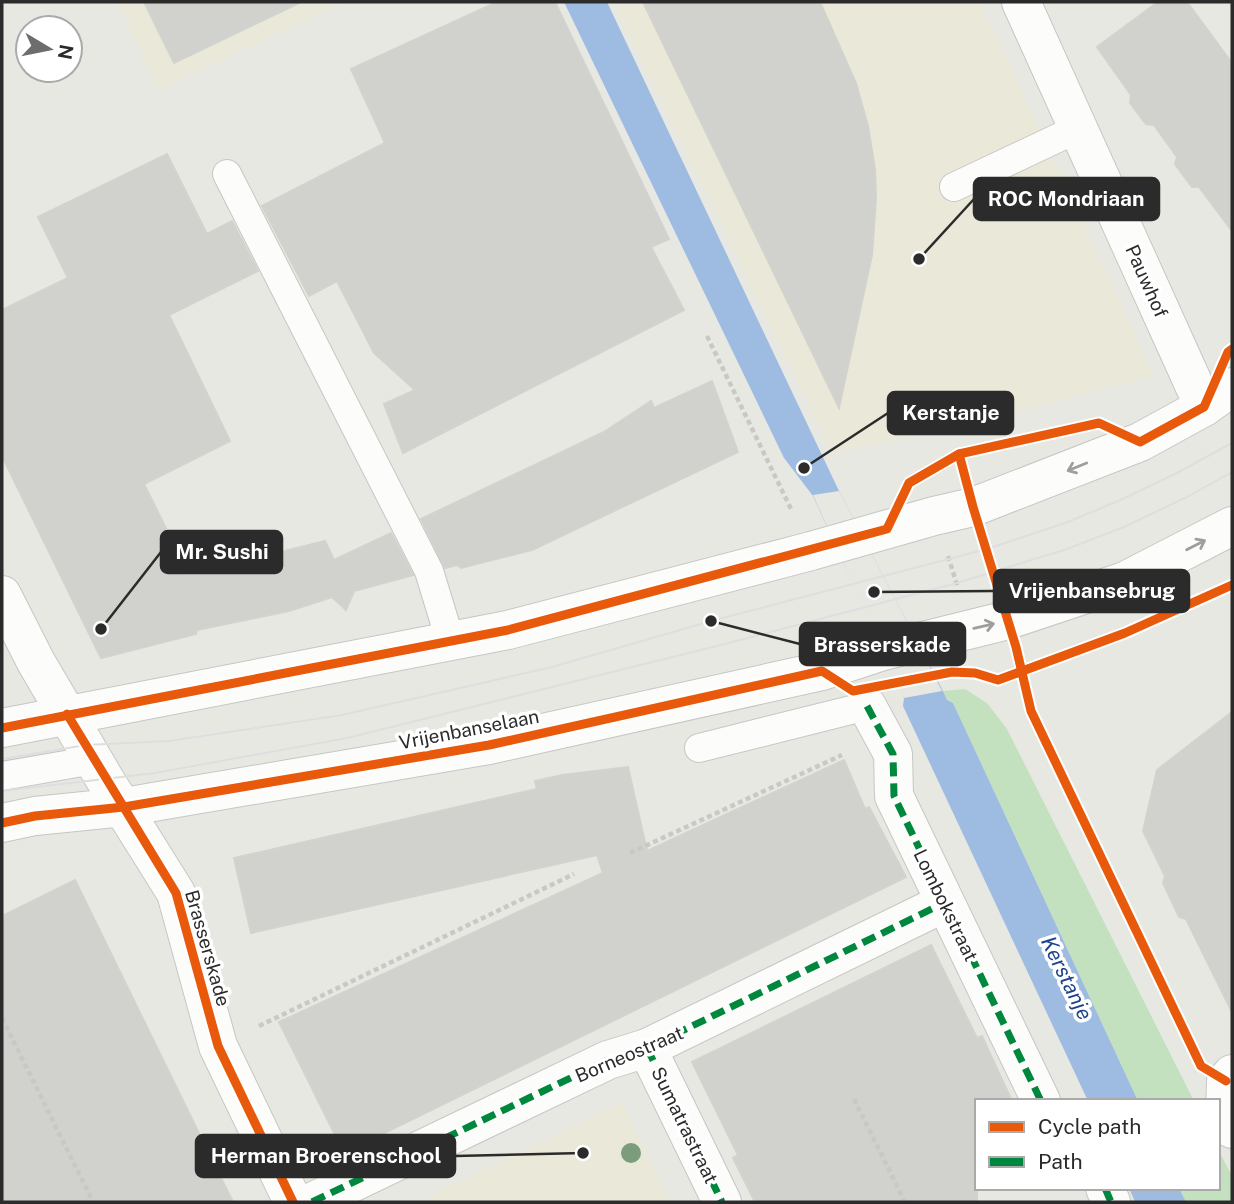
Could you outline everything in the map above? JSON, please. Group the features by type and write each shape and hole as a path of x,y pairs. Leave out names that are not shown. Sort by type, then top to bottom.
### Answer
{"street":[{"name":"Pauwhof","path":"1021,2 1079,128 1218,397"},
{"path":"2,728 508,631 973,507 1127,447 1218,397"},
{"name":"Vrijenbanselaan","path":"2,823 35,816 124,807 489,746 822,671 900,647 1008,621 1125,581 1232,526"},
{"name":"Brasserskade","path":"2,595 36,662 176,892 218,1046 293,1202"},
{"name":"Lombokstraat","path":"867,706 893,754 894,796 1040,1099"},
{"name":"Borneostraat","path":"312,1202 608,1060 647,1048 944,903"},
{"name":"Sumatrastraat","path":"647,1048 722,1202"},
{"path":"1229,1077 1225,1114 1232,1129"}],"lane":[{"path":"954,187 1079,128"},
{"path":"227,174 429,571 451,643"},
{"path":"699,748 867,706"},
{"path":"2,776 94,760"}],"path":[{"path":"707,335 816,549"},
{"path":"934,516 957,583 969,629"},
{"path":"630,853 849,752 859,769 893,754"},
{"path":"218,1046 574,874"},
{"path":"2,1018 93,1202"},
{"path":"855,1099 905,1202"}],"shaded area":[{"path":"118,2 342,2 159,90"},
{"path":"614,2 980,2 1154,376 980,421 832,454"},
{"path":"623,1103 669,1202 418,1202"}],"green space":[{"path":"965,689 987,703 1007,729 1193,1099 1137,1099 953,703 947,700 943,691"},
{"path":"1220,1153 1232,1176 1232,1202 1186,1202 1180,1190 1220,1190"}],"water":[{"path":"564,2 607,2 839,491 947,700 953,703 1137,1099 1087,1099 903,706 904,698 898,682 813,496 784,458"},
{"path":"1130,1190 1180,1190 1186,1202 1135,1202"}],"pier":[{"path":"839,491 942,691 904,698 813,495"}],"building":[{"path":"144,2 301,2 174,63"},
{"path":"497,2 555,2 669,239 651,247 684,310 403,453 384,404 415,390 374,353 337,281 309,296 262,206 385,143 351,69"},
{"path":"643,2 820,2 856,83 868,126 875,169 872,255 839,408"},
{"path":"1158,2 1187,2 1232,63 1232,231 1199,187 1192,187 1175,164 1177,157 1154,125 1146,124 1130,103 1131,95 1097,47"},
{"path":"167,154 207,234 232,221 258,271 169,315 230,441 144,484 189,575 325,541 334,560 391,533 413,575 354,591 346,610 332,597 289,611 197,630 196,634 101,658 2,456 2,310 68,278 38,217"},
{"path":"712,381 738,452 532,550 461,568 457,565 445,568 421,519 604,432 651,401 654,408"},
{"path":"1232,712 1232,1012 1186,919 1179,917 1163,883 1165,876 1143,831 1157,770"},
{"path":"844,760 865,809 869,807 906,877 344,1153 279,1022 603,873 597,855 251,933 234,858 537,789 535,781 628,767 647,851"},
{"path":"75,880 233,1202 2,1202 2,916"},
{"path":"931,945 977,1038 982,1036 1011,1099 975,1099 977,1202 755,1202 733,1158 738,1155 692,1062"}],"tram line":[{"path":"2,759 86,745 169,741 342,715 552,667 711,621 987,549 1065,523 1116,502 1232,443"},
{"path":"2,791 155,773 347,738 717,646 957,583 1067,549 1124,527 1232,472"}],"marked path":[{"path":"867,706 893,754 894,796 1040,1099"},
{"path":"312,1202 608,1060 647,1048 944,903"},
{"path":"647,1048 722,1202"},
{"path":"1106,1190 1111,1202"}],"cycle path":[{"path":"2,728 508,630 887,529 909,483 959,454 1099,423 1140,442 1204,407 1228,352 1232,349"},
{"path":"959,454 1016,647 1031,711 1201,1066 1226,1081"},
{"path":"2,823 35,816 124,807 489,745 822,671 853,691 952,672 975,673 998,680 1125,633 1232,585"},
{"path":"67,714 176,893 218,1046 293,1202"}],"place":[{"name":"ROC Mondriaan","path":"919,259"},
{"name":"Kerstanje","path":"804,468"},
{"name":"Vrijenbansebrug","path":"874,592"},
{"name":"Brasserskade","path":"711,621"},
{"name":"Mr. Sushi","path":"101,629"},
{"name":"Herman Broerenschool","path":"583,1153"}]}
